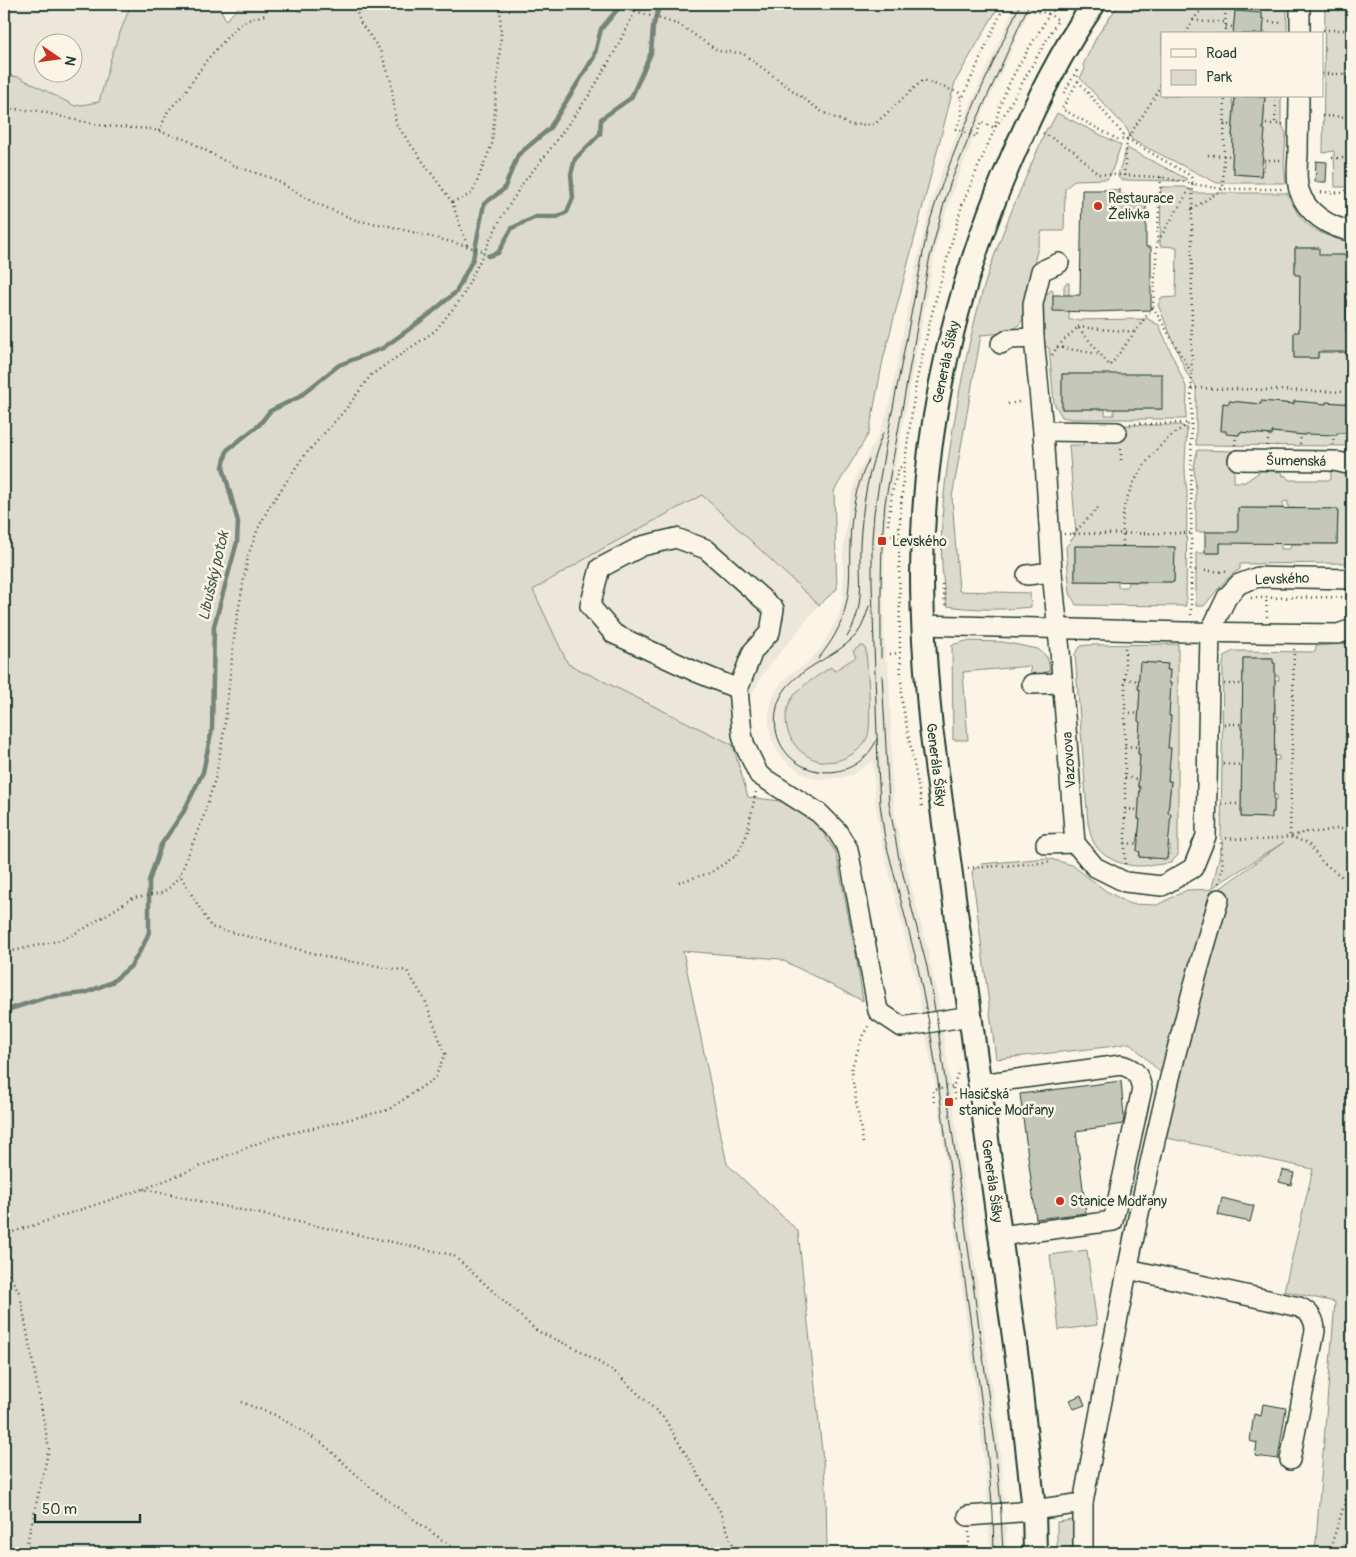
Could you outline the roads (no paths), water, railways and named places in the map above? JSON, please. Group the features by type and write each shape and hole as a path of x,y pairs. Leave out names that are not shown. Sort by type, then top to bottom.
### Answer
{"main road":[{"name":"Generála Šišky","path":"1035,1553 1034,1510 1019,1374 931,728 923,625 923,536 928,461 936,406 946,358 972,261 1020,138 1077,28 1094,4"}],"street":[{"path":"1300,4 1300,32"},
{"path":"1299,98 1297,175 1299,190 1304,201 1318,218 1352,231"},
{"name":"Vazovova","path":"1059,263 1041,271 1032,304 1075,843"},
{"path":"1001,344 1009,339 1034,338"},
{"path":"1043,430 1117,432"},
{"name":"Šumenská","path":"1236,454 1334,461 1352,466"},
{"path":"738,689 614,634 590,606 600,568 642,546 676,538 706,549 774,609 770,632 753,651 738,689 742,734 745,746 759,775 819,812 837,831 848,849 878,1011 902,1027 970,1016"},
{"path":"1028,575 1052,572"},
{"name":"Levského","path":"1210,632 1227,597 1239,584 1258,577 1352,578"},
{"path":"923,625 1338,634 1352,629"},
{"path":"1049,852 1075,843 1095,867 1125,882 1162,886 1193,868 1206,836 1210,632"},
{"path":"1032,684 1063,683"},
{"path":"1083,1553 1083,1504 1102,1397 1128,1270 1158,1127 1200,959 1219,899"},
{"path":"979,1084 1121,1065 1131,1068 1139,1077 1142,1089 1113,1221 1000,1236"},
{"path":"1128,1270 1299,1307 1306,1310 1312,1316 1315,1331 1290,1460"},
{"path":"968,1516 1083,1504"}],"waterway":[{"name":"Libušský potok","path":"4,1011 47,997 85,993 112,982 131,966 149,932 149,881 161,845 184,811 203,772 212,729 214,626 237,542 238,522 223,467 227,450 259,425 270,411 299,397 339,365 383,348 426,317 456,292 473,259 484,204 504,189 518,155 549,129 594,57 601,29 622,4"},
{"path":"488,256 498,253 512,228 536,217 557,217 567,212 573,198 571,174 575,159 600,134 601,119 631,98 651,53 653,27 660,4"}],"tram line":[{"path":"994,1553 993,1514 985,1428 938,1082 917,963 885,839 880,804 872,539 874,513 885,449 928,227 947,170 982,86 1020,4"},
{"path":"881,658 883,522 885,503 929,261 950,184 1029,4"},
{"path":"847,637 853,626 859,604 860,545 867,488 873,460 883,433"},
{"path":"818,659 835,634 844,613 849,590 853,512 860,480 869,460"},
{"path":"869,606 863,624 857,634 847,644 798,676 788,686 780,698 776,712 777,733 784,750 797,763 814,770 832,772 849,768 865,757 877,739"},
{"path":"882,675 889,803 899,859 927,967 937,1021 995,1444 1003,1553"}],"place":[{"name":"Restaurace Želivka","path":"1098,206"},
{"name":"Levského","path":"882,541"},
{"name":"Hasičská stanice Modřany","path":"949,1102"},
{"name":"Stanice Modřany","path":"1060,1201"}]}
